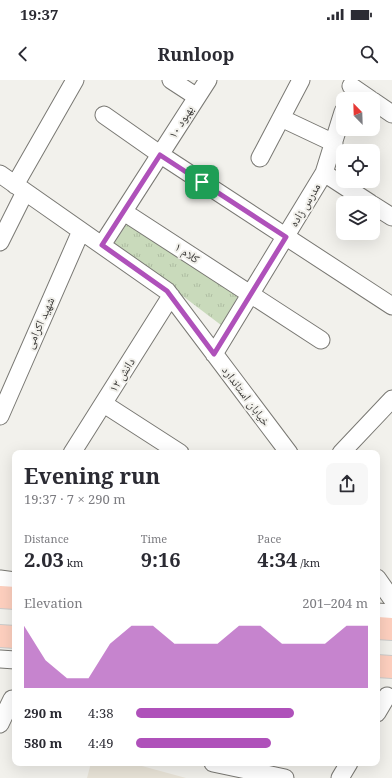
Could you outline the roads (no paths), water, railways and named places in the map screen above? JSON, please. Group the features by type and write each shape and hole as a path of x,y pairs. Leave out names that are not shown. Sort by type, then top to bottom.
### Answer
{"main road":[{"path":"0,597 12,598"},
{"path":"380,628 392,629"},
{"path":"0,636 12,637"},
{"path":"380,666 392,667"}],"street":[{"path":"0,242 20,188 75,80"},
{"path":"171,80 197,97"},
{"name":"بهبود ۱۰","path":"102,245 208,80"},
{"path":"260,158 301,80"},
{"path":"380,106 392,114"},
{"path":"104,115 160,155 392,306"},
{"path":"281,118 334,143"},
{"name":"مدرس زاده","path":"214,354 324,173 336,136"},
{"path":"324,173 360,196"},
{"name":"خیابان استاندارد","path":"0,174 167,291 288,450"},
{"path":"380,209 392,217"},
{"name":"کلام ۱","path":"124,212 321,340"},
{"name":"شهید اکرامی","path":"0,416 81,231"},
{"name":"دانش ۱۲","path":"74,450 171,296"},
{"path":"344,450 392,399"},
{"path":"104,404 175,450"},
{"path":"0,579 12,581"},
{"path":"383,580 392,599"},
{"path":"380,612 392,613"},
{"path":"380,706 385,695"},
{"path":"0,724 9,698"},
{"path":"219,766 232,773 284,778"},
{"path":"340,778 347,766"}]}
